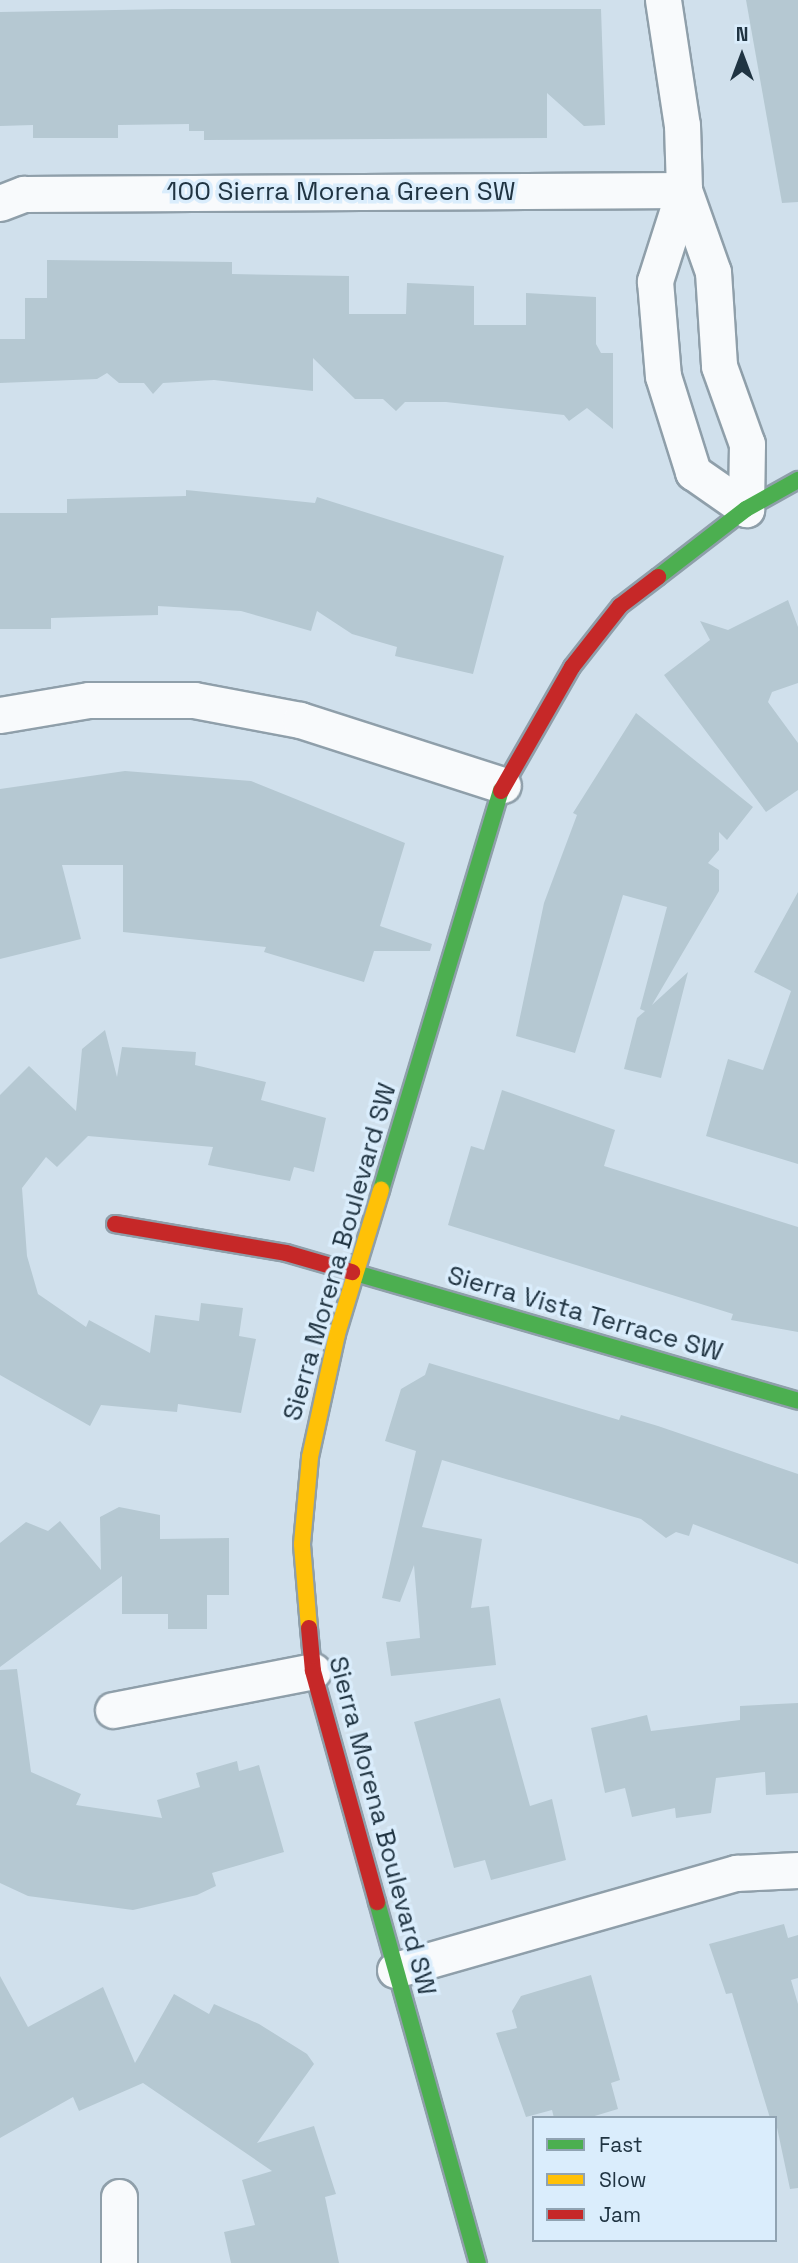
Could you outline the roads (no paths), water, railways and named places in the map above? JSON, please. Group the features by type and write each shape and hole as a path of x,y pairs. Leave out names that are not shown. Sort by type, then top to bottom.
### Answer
{"street":[{"path":"663,0 680,98 684,190 713,272 719,366 747,444 746,509"},
{"path":"684,190 655,281 663,376 693,472 746,509 798,505"},
{"name":"100 Sierra Morena Green SW","path":"0,203 24,194 684,190"},
{"name":"Sierra Morena Boulevard SW","path":"478,2263 313,1671 302,1544 310,1457 358,1273 503,785 550,700 620,606 746,509 798,480"},
{"path":"0,715 89,700 194,700 300,720 503,785"},
{"name":"Sierra Vista Terrace SW","path":"115,1224 286,1253 798,1401"},
{"path":"113,1710 313,1671"},
{"path":"395,1970 736,1873 798,1870"},
{"path":"119,2197 119,2263"}]}
